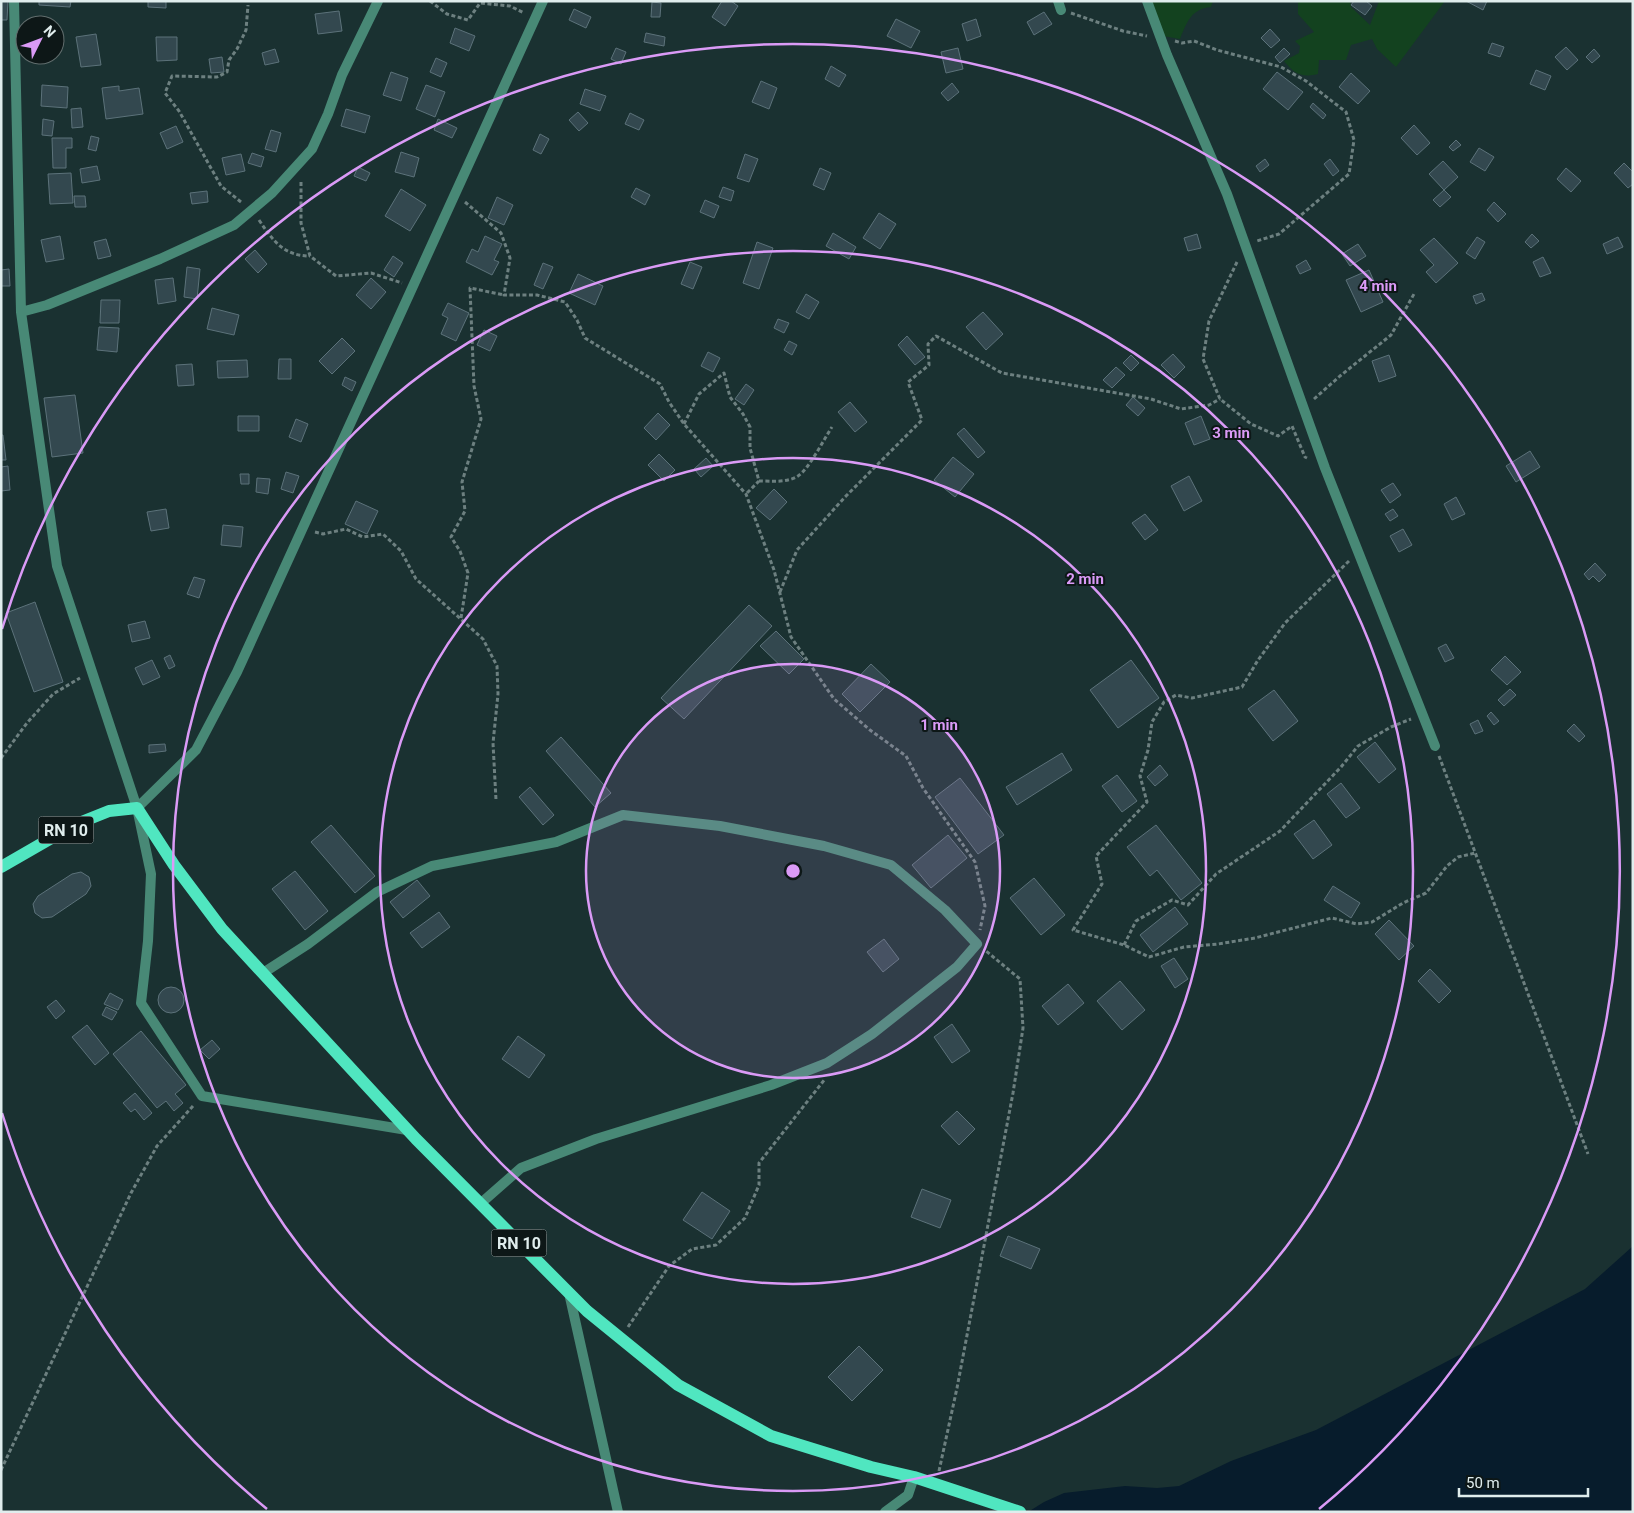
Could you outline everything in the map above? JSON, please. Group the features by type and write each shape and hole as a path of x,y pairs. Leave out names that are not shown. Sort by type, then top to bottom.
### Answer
{"main road":[{"name":"RN 10","path":"1,867 74,826 109,811 137,808 174,865 222,929 408,1130 587,1311 678,1385 771,1436 871,1467 914,1477 1020,1512"}],"street":[{"path":"14,1 21,312 57,566 137,808 151,874 148,941 141,1003 202,1096 408,1130"},
{"path":"21,312 47,305 160,259 234,225 272,193 312,149 328,114 342,74 378,1"},
{"path":"137,808 196,750 237,672 543,1"},
{"path":"1147,1 1161,39 1227,194 1325,468 1435,746"},
{"path":"263,973 308,944 377,892 432,866 556,842 624,815 720,826 824,846 891,865 946,910 977,944 957,967 872,1034 827,1063 771,1086 596,1138 521,1168 480,1204"},
{"path":"569,1293 618,1512"},
{"path":"885,1512 908,1495 914,1477"}],"path":[{"path":"430,1 448,14 468,20 480,3 510,6 535,19"},
{"path":"248,4 246,30 237,49 229,60 228,72 217,77 172,76 165,93 183,118 221,186 252,210 268,234 285,250 299,256 310,256"},
{"path":"1060,5 1123,31 1182,42 1194,41 1216,50 1281,67 1306,81 1346,112 1354,140 1349,174 1280,234 1245,245 1209,320 1203,359 1220,399 1251,424 1278,436 1292,426 1304,409 1340,376 1391,335 1414,294"},
{"path":"301,161 301,223 310,256 336,276 371,273 413,286"},
{"path":"455,194 501,233 510,258 504,295"},
{"path":"461,618 468,573 460,551 451,537 465,511 462,482 481,419 474,386 470,288 504,295 537,295 565,302 585,338 660,384 669,402 684,424 746,494 774,570 791,637 834,699 870,730 906,756 923,788 976,862 985,906 977,944 1020,979 1023,1028 1011,1102 957,1388 936,1485"},
{"path":"780,592 797,550 845,497 922,420 908,382 929,366 928,344 936,336 1002,373 1152,399 1181,409 1208,405 1220,399"},
{"path":"684,424 699,394 724,373 730,397 750,427 750,448 759,481"},
{"path":"1292,426 1305,457 1325,468"},
{"path":"746,494 759,481 785,481 798,476 811,460 832,427"},
{"path":"303,529 323,534 346,529 363,537 382,534 401,551 416,579 483,639 496,666 498,694 493,743 496,800"},
{"path":"1358,552 1285,623 1258,660 1242,687 1192,698 1176,695 1164,702 1152,722 1148,750 1140,776 1147,802 1096,856 1102,884 1073,930 1124,945 1149,957 1184,947 1255,938 1332,918 1357,924 1372,922 1403,903 1426,893 1447,866 1458,857 1475,853"},
{"path":"1,758 27,723 53,694 92,671"},
{"path":"1124,945 1136,921 1172,900 1188,905 1216,874 1280,830 1341,767 1358,746 1391,726 1422,714"},
{"path":"1435,746 1588,1154"},
{"path":"620,1338 669,1266 692,1249 716,1245 745,1218 759,1185 759,1163 820,1087 839,1056"},
{"path":"1,1470 131,1192 157,1146 202,1096"}],"green space":[{"path":"1151,1 1213,1 1211,7 1199,10 1191,17 1180,39 1163,36"},
{"path":"1298,1 1350,1 1351,7 1370,25 1379,1 1445,1 1396,67 1377,49 1372,39 1351,45 1346,60 1319,60 1318,74 1303,75 1295,72 1284,61 1299,53 1300,46 1295,41 1314,32 1298,14"}],"water":[{"path":"1633,1246 1633,1512 1028,1512 1064,1493 1125,1486 1157,1488 1179,1486 1231,1461 1316,1430 1585,1289"}],"building":[{"path":"1,1 8,1 7,20 1,20"},
{"path":"39,1 71,1 70,7 39,5"},
{"path":"148,1 166,1 166,8 148,7"},
{"path":"722,1 731,1 738,6 725,26 712,17"},
{"path":"1354,1 1366,1 1372,6 1365,15 1351,5"},
{"path":"1466,1 1487,1 1483,10"},
{"path":"652,2 661,3 660,17 651,17"},
{"path":"574,9 591,17 586,28 569,20"},
{"path":"339,11 342,31 318,34 315,14"},
{"path":"1044,12 1052,24 1034,35 1027,22"},
{"path":"896,19 920,31 911,48 887,36"},
{"path":"976,19 981,36 967,41 962,24"},
{"path":"455,28 475,36 469,51 450,43"},
{"path":"1270,29 1280,40 1271,48 1261,38"},
{"path":"646,33 665,37 664,46 644,42"},
{"path":"96,34 101,65 81,67 76,37"},
{"path":"156,37 177,37 177,60 157,61"},
{"path":"1492,43 1504,47 1500,57 1488,53"},
{"path":"1566,47 1578,60 1567,70 1555,57"},
{"path":"616,48 626,52 621,64 611,59"},
{"path":"958,48 963,69 946,73 941,52"},
{"path":"1284,48 1290,54 1280,63 1275,57"},
{"path":"275,49 279,62 265,65 262,53"},
{"path":"1594,49 1600,56 1592,63 1586,57"},
{"path":"222,57 224,72 211,73 209,59"},
{"path":"436,58 447,63 441,77 430,72"},
{"path":"831,66 846,75 839,87 825,79"},
{"path":"1536,70 1551,76 1545,90 1530,84"},
{"path":"391,72 408,78 401,101 383,95"},
{"path":"1277,72 1303,92 1288,110 1263,89"},
{"path":"1351,73 1370,91 1358,104 1339,87"},
{"path":"761,81 777,88 769,109 752,102"},
{"path":"952,83 959,92 948,101 941,93"},
{"path":"42,85 68,87 67,108 41,106"},
{"path":"426,85 445,92 435,117 416,109"},
{"path":"119,86 119,91 139,88 143,114 106,119 102,88"},
{"path":"585,89 606,96 600,111 580,104"},
{"path":"1313,103 1326,115 1323,119 1310,107"},
{"path":"81,108 83,127 72,128 71,109"},
{"path":"346,109 370,116 365,133 341,126"},
{"path":"578,112 588,123 579,131 569,120"},
{"path":"630,113 644,120 639,130 625,124"},
{"path":"43,119 54,121 52,136 42,135"},
{"path":"438,119 457,128 452,138 434,130"},
{"path":"1414,125 1430,143 1417,155 1401,138"},
{"path":"176,126 183,142 167,149 160,133"},
{"path":"271,130 281,133 276,152 265,149"},
{"path":"540,134 549,139 541,154 533,150"},
{"path":"91,136 99,138 96,151 88,149"},
{"path":"52,138 72,138 72,148 66,148 66,168 53,168"},
{"path":"1456,140 1461,145 1453,151 1449,147"},
{"path":"1479,148 1494,157 1485,171 1470,162"},
{"path":"401,152 419,158 414,177 395,172"},
{"path":"252,153 264,157 261,167 248,163"},
{"path":"241,154 245,171 226,175 222,158"},
{"path":"745,154 758,159 749,182 737,178"},
{"path":"1265,159 1269,165 1260,172 1256,166"},
{"path":"1330,159 1339,171 1333,176 1324,164"},
{"path":"1443,161 1458,177 1444,190 1429,174"},
{"path":"1624,163 1633,172 1633,184 1628,188 1614,173"},
{"path":"97,166 100,180 82,183 80,169"},
{"path":"358,167 370,173 366,181 354,176"},
{"path":"820,168 831,173 824,190 813,185"},
{"path":"1566,168 1581,181 1571,192 1557,179"},
{"path":"71,173 73,203 50,204 48,174"},
{"path":"723,187 734,191 731,201 719,197"},
{"path":"636,188 650,195 645,205 631,197"},
{"path":"401,189 426,205 410,231 385,216"},
{"path":"1444,190 1451,197 1440,207 1433,200"},
{"path":"207,191 208,202 192,204 190,193"},
{"path":"74,196 85,196 86,207 75,207"},
{"path":"497,197 513,205 504,225 488,218"},
{"path":"705,200 719,206 714,218 700,212"},
{"path":"1494,202 1506,214 1498,222 1487,210"},
{"path":"879,213 896,224 880,249 863,238"},
{"path":"833,233 856,247 849,259 826,246"},
{"path":"1197,234 1201,248 1188,251 1184,238"},
{"path":"1532,234 1539,241 1531,248 1525,242"},
{"path":"60,236 64,259 46,262 41,240"},
{"path":"485,236 502,244 494,260 499,262 492,275 466,262 472,249 478,252"},
{"path":"1477,237 1485,242 1475,259 1466,253"},
{"path":"1618,237 1623,247 1607,254 1603,244"},
{"path":"1434,238 1458,263 1436,283 1426,272 1434,265 1420,250"},
{"path":"106,239 111,256 98,259 94,242"},
{"path":"757,242 773,248 759,289 743,283"},
{"path":"1358,244 1366,256 1350,266 1342,254"},
{"path":"255,250 267,264 258,273 245,259"},
{"path":"393,256 403,263 394,277 384,270"},
{"path":"1543,257 1551,273 1540,277 1533,262"},
{"path":"1306,260 1311,269 1300,274 1296,266"},
{"path":"690,262 702,267 693,289 681,284"},
{"path":"543,263 553,267 543,289 534,285"},
{"path":"187,267 200,269 197,299 184,297"},
{"path":"9,269 10,286 1,286 1,270"},
{"path":"1369,270 1383,302 1361,312 1346,280"},
{"path":"578,274 603,286 595,305 569,293"},
{"path":"173,278 176,301 158,304 155,280"},
{"path":"371,278 386,292 371,309 356,295"},
{"path":"1482,293 1485,300 1476,304 1473,296"},
{"path":"806,294 819,302 809,319 796,312"},
{"path":"101,300 120,300 119,323 100,323"},
{"path":"448,303 469,313 456,341 441,334 448,318 442,315"},
{"path":"212,308 239,315 234,335 207,329"},
{"path":"983,312 1003,334 986,350 966,327"},
{"path":"778,319 789,323 784,333 774,328"},
{"path":"99,327 119,328 117,352 97,350"},
{"path":"484,330 497,336 490,351 477,345"},
{"path":"907,336 925,357 915,365 898,345"},
{"path":"342,338 355,351 332,374 319,361"},
{"path":"789,341 797,345 792,355 784,350"},
{"path":"708,352 720,358 713,372 701,366"},
{"path":"1173,354 1185,367 1174,378 1161,365"},
{"path":"1131,355 1139,363 1131,371 1123,363"},
{"path":"1389,355 1396,376 1379,382 1372,361"},
{"path":"279,359 291,359 291,379 278,379"},
{"path":"247,360 248,377 218,378 217,361"},
{"path":"192,364 194,385 178,386 176,365"},
{"path":"1116,367 1125,375 1112,388 1103,380"},
{"path":"345,377 356,382 352,391 342,385"},
{"path":"746,384 754,390 744,405 735,399"},
{"path":"75,395 83,453 52,457 44,398"},
{"path":"1133,397 1145,408 1138,416 1126,405"},
{"path":"850,402 867,422 855,432 838,412"},
{"path":"658,413 670,425 656,440 644,428"},
{"path":"238,416 259,416 259,431 238,431"},
{"path":"1201,416 1210,439 1194,445 1185,423"},
{"path":"296,419 308,424 301,442 289,437"},
{"path":"964,428 985,452 978,458 957,434"},
{"path":"1,435 3,435 6,460 1,460"},
{"path":"1530,451 1540,467 1516,482 1506,466"},
{"path":"659,454 675,470 664,481 648,465"},
{"path":"953,457 974,474 955,497 934,480"},
{"path":"706,458 713,466 701,477 694,469"},
{"path":"8,466 10,490 1,491 1,467"},
{"path":"286,472 299,476 293,493 281,489"},
{"path":"240,474 249,474 249,484 241,484"},
{"path":"1189,476 1202,501 1184,511 1171,486"},
{"path":"257,478 270,479 268,494 256,492"},
{"path":"1393,483 1401,495 1390,503 1381,490"},
{"path":"774,489 787,502 770,520 756,508"},
{"path":"1456,497 1465,514 1452,520 1444,504"},
{"path":"356,501 378,511 367,534 345,524"},
{"path":"166,509 169,528 151,531 147,512"},
{"path":"1393,509 1398,516 1390,521 1385,514"},
{"path":"1145,514 1158,530 1145,540 1132,523"},
{"path":"223,525 243,527 241,547 221,545"},
{"path":"1403,529 1412,545 1399,552 1390,536"},
{"path":"1595,563 1606,575 1599,582 1593,576 1589,580 1584,574"},
{"path":"194,577 205,580 199,598 187,594"},
{"path":"35,602 63,682 34,692 6,613"},
{"path":"749,605 772,626 684,719 661,698"},
{"path":"145,621 150,638 132,642 128,625"},
{"path":"776,631 804,659 789,674 760,646"},
{"path":"1446,644 1454,658 1445,662 1438,648"},
{"path":"170,655 175,666 169,669 164,658"},
{"path":"1505,656 1521,672 1507,685 1491,670"},
{"path":"152,660 160,677 143,685 135,668"},
{"path":"1131,660 1159,698 1118,728 1090,690"},
{"path":"871,664 890,682 860,712 842,694"},
{"path":"1510,689 1516,695 1504,706 1498,700"},
{"path":"1274,690 1298,721 1273,741 1248,709"},
{"path":"1491,712 1499,721 1494,725 1487,716"},
{"path":"1478,720 1483,731 1475,734 1470,724"},
{"path":"1574,724 1585,736 1579,742 1567,731"},
{"path":"561,737 611,793 595,807 546,751"},
{"path":"1375,742 1396,769 1379,783 1357,757"},
{"path":"165,744 166,751 149,753 149,745"},
{"path":"1062,753 1072,770 1017,805 1006,787"},
{"path":"1160,765 1168,775 1155,786 1147,777"},
{"path":"1117,775 1137,801 1122,812 1102,786"},
{"path":"960,778 1004,835 978,854 935,797"},
{"path":"1341,783 1360,808 1346,818 1327,794"},
{"path":"530,787 554,815 543,825 519,797"},
{"path":"1314,820 1332,845 1313,859 1294,834"},
{"path":"331,825 375,876 355,893 311,842"},
{"path":"1156,825 1202,883 1181,900 1157,870 1150,876 1127,847"},
{"path":"948,835 967,858 931,888 912,865"},
{"path":"295,871 328,911 305,930 272,889"},
{"path":"81,872 89,877 91,886 86,894 52,917 42,918 35,913 33,904 38,896 72,874"},
{"path":"1034,878 1065,915 1041,935 1010,898"},
{"path":"417,880 430,896 403,918 390,902"},
{"path":"1333,886 1360,903 1351,918 1324,900"},
{"path":"1175,907 1188,924 1153,952 1140,935"},
{"path":"439,912 450,927 422,948 410,933"},
{"path":"1389,920 1414,946 1399,960 1375,934"},
{"path":"884,939 899,959 883,972 867,952"},
{"path":"1174,958 1188,979 1175,988 1161,966"},
{"path":"1430,969 1451,991 1439,1003 1418,981"},
{"path":"1120,981 1145,1010 1122,1030 1097,1001"},
{"path":"1068,984 1084,1003 1058,1025 1042,1006"},
{"path":"171,987 180,991 184,1000 180,1009 171,1013 162,1009 158,1000 162,991"},
{"path":"110,993 123,1000 118,1010 104,1004"},
{"path":"56,1000 65,1011 56,1019 47,1007"},
{"path":"106,1007 117,1012 112,1020 102,1015"},
{"path":"952,1024 970,1051 952,1063 934,1037"},
{"path":"87,1025 109,1053 95,1065 72,1037"},
{"path":"141,1031 186,1085 175,1094 183,1103 174,1111 166,1101 157,1108 113,1054"},
{"path":"518,1036 545,1055 529,1078 502,1059"},
{"path":"212,1040 220,1049 209,1059 200,1050"},
{"path":"135,1093 152,1113 144,1120 135,1109 131,1112 123,1103"},
{"path":"957,1111 975,1129 959,1145 941,1126"},
{"path":"922,1189 951,1200 940,1228 911,1217"},
{"path":"702,1192 730,1211 712,1239 683,1220"},
{"path":"1008,1236 1040,1249 1031,1269 1000,1256"},
{"path":"859,1346 883,1370 852,1401 828,1377"}]}
